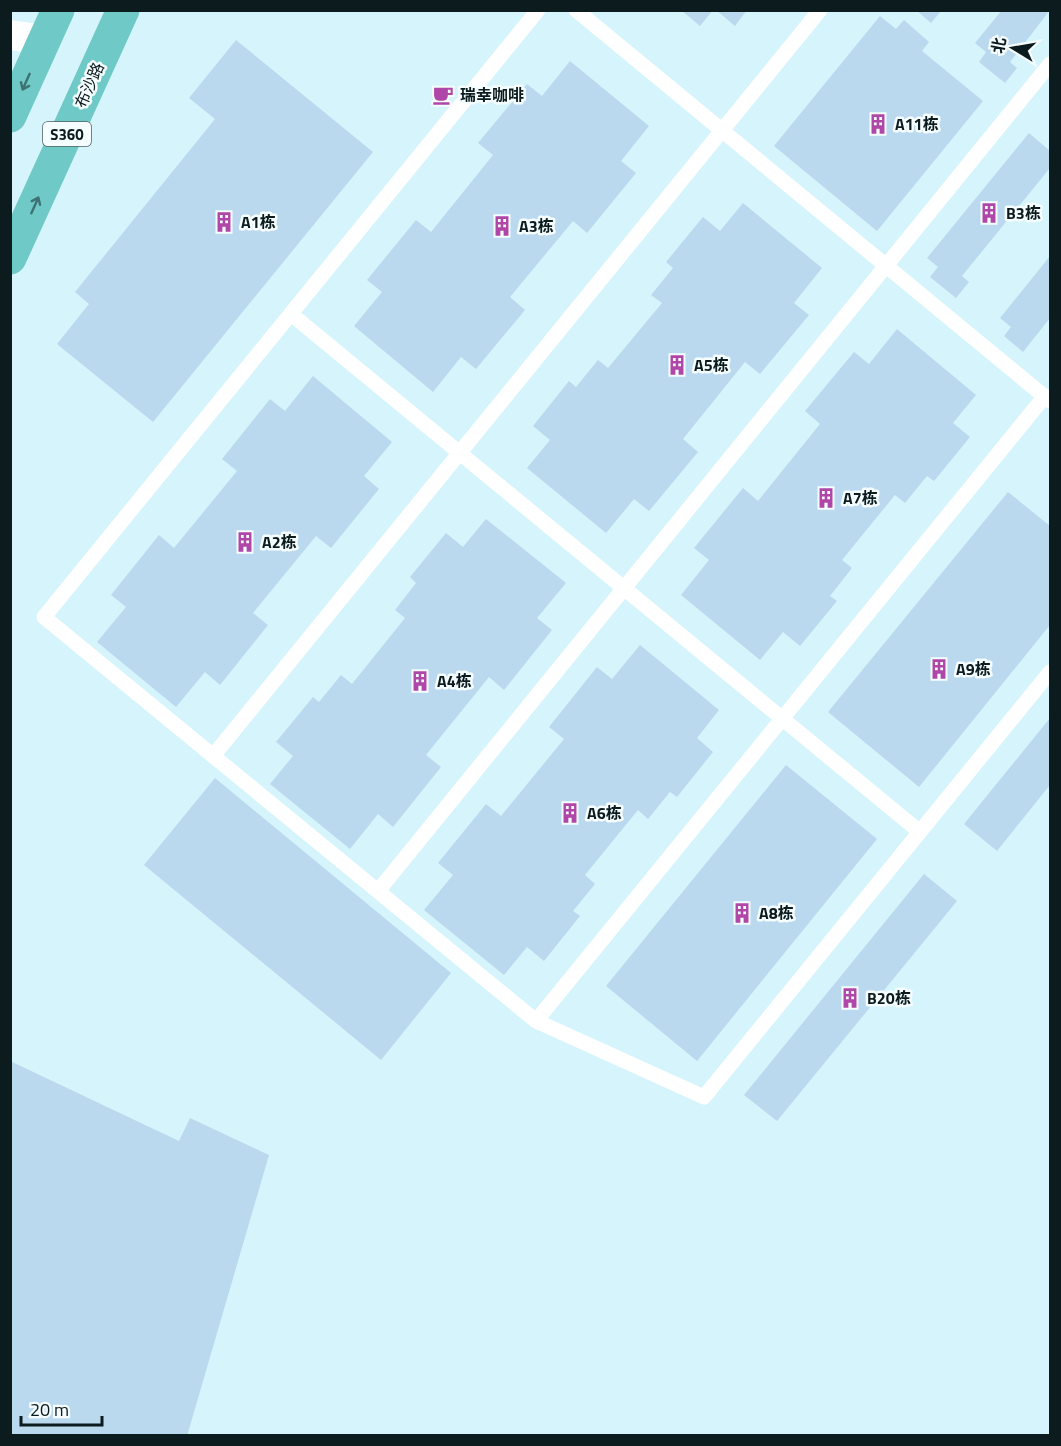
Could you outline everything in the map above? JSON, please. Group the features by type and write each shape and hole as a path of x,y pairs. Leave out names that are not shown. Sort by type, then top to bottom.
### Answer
{"main road":[{"path":"10,116 58,10"},
{"name":"布沙路","path":"10,258 123,10"}],"street":[{"path":"10,35 45,40"}],"lane":[{"path":"537,10 44,617 536,1021 704,1097 1050,672"},
{"path":"536,1021 783,718 1048,399 576,10"},
{"path":"213,756 820,10"},
{"path":"378,891 1050,64"},
{"path":"291,314 920,832"}],"building":[{"path":"681,10 713,10 700,26"},
{"path":"716,10 747,10 735,26"},
{"path":"916,10 942,10 931,23"},
{"path":"1002,10 1050,10 1010,62 1017,68 1005,83 979,62 986,52 975,43"},
{"name":"A11栋","path":"880,16 896,29 904,20 929,42 922,51 983,101 877,231 774,146"},
{"name":"A1栋","path":"236,40 373,152 153,422 57,344 89,304 75,292 215,119 189,98"},
{"name":"A3栋","path":"570,61 649,126 621,161 636,173 587,233 573,221 510,297 525,310 476,369 461,357 433,392 354,326 382,292 367,280 416,220 431,232 493,155 478,143 527,84 542,96"},
{"name":"B3栋","path":"1029,133 1050,151 1050,168 962,276 969,282 956,298 930,277 938,267 927,258"},
{"name":"A5栋","path":"743,203 822,268 794,303 809,315 760,374 745,362 683,439 698,452 649,511 634,499 606,533 527,468 550,440 533,426 569,381 576,387 598,360 608,368 662,303 651,295 673,268 666,262 703,217 720,231"},
{"path":"1050,256 1050,318 1023,352 1004,336 1011,327 1000,318"},
{"name":"A7栋","path":"897,329 976,395 953,423 970,437 934,481 927,476 905,503 895,495 842,560 852,568 830,596 837,601 800,646 783,632 760,660 681,595 709,560 694,548 743,488 758,501 820,424 805,411 854,352 869,364"},
{"name":"A2栋","path":"313,376 392,442 364,476 379,489 331,548 316,536 253,613 268,625 220,685 205,672 176,707 97,642 126,607 111,595 159,535 174,548 237,471 222,459 270,399 285,411"},
{"name":"A9栋","path":"1008,492 1050,526 1050,625 919,787 828,712"},
{"name":"A4栋","path":"486,519 566,583 537,618 552,630 504,690 489,677 426,755 441,767 393,827 378,814 350,849 270,784 293,756 276,742 313,697 319,702 341,675 352,684 405,618 395,610 416,583 410,577 446,533 463,547"},
{"name":"A6栋","path":"640,645 719,710 697,738 713,752 677,797 670,792 648,819 638,810 585,875 595,884 573,911 580,916 544,961 527,947 504,975 424,910 453,875 438,863 486,804 501,816 564,739 549,727 597,667 612,679"},
{"path":"1050,718 1050,785 997,851 964,824"},
{"name":"A8栋","path":"786,765 877,839 697,1061 606,986"},
{"path":"215,778 451,973 381,1060 144,865"},
{"name":"B20栋","path":"924,874 957,901 777,1121 744,1095"},
{"path":"10,1061 179,1141 190,1118 269,1155 187,1436 10,1436"}],"place":[{"name":"瑞幸咖啡","path":"443,95"},
{"name":"A11栋","path":"878,124"},
{"name":"B3栋","path":"989,213"},
{"name":"A1栋","path":"224,222"},
{"name":"A3栋","path":"502,226"},
{"name":"A5栋","path":"677,365"},
{"name":"A7栋","path":"826,498"},
{"name":"A2栋","path":"245,542"},
{"name":"A9栋","path":"939,669"},
{"name":"A4栋","path":"420,681"},
{"name":"A6栋","path":"570,813"},
{"name":"A8栋","path":"742,913"},
{"name":"B20栋","path":"850,998"}]}
